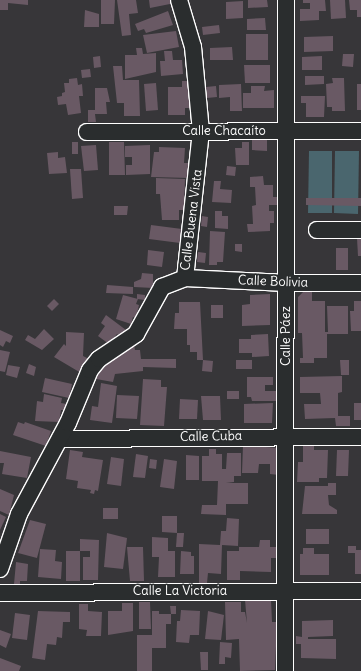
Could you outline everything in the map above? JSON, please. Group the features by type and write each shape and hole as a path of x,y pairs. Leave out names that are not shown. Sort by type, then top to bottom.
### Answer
{"street":[{"name":"Calle Buena Vista","path":"0,569 19,514 60,439 94,365 136,334 162,288 185,278 200,131 193,47 179,0"},
{"name":"Calle Páez","path":"286,0 286,671"},
{"name":"Calle Chacaíto","path":"87,132 361,131"},
{"path":"317,230 361,230"},
{"name":"Calle Bolivia","path":"185,278 286,283 361,283"},
{"name":"Calle Cuba","path":"60,439 361,436"},
{"name":"Calle La Victoria","path":"0,593 361,591"}],"water":[{"path":"309,151 332,151 332,213 308,213"},
{"path":"335,151 359,151 358,214 334,213"}],"building":[{"path":"0,0 28,0 28,5 8,3 8,10 0,10"},
{"path":"101,0 115,0 114,24 101,24"},
{"path":"117,0 136,0 138,13 129,14 131,35 122,36"},
{"path":"149,0 170,0 170,4 150,8"},
{"path":"248,0 267,0 268,7 248,8"},
{"path":"303,0 325,0 326,11 319,11 319,20 300,21 300,9 310,9 310,3 303,3"},
{"path":"330,0 345,0 346,18 331,19"},
{"path":"349,0 361,0 361,17 357,17 357,10 350,10"},
{"path":"243,1 243,18 226,19 226,2"},
{"path":"85,10 99,14 99,27 84,27"},
{"path":"168,11 173,25 146,33 144,29 138,31 135,24"},
{"path":"265,18 266,30 247,30 247,19"},
{"path":"219,25 220,33 203,35 202,27"},
{"path":"176,31 179,47 147,53 143,35"},
{"path":"246,34 268,34 268,60 246,60"},
{"path":"333,36 333,51 304,52 304,37"},
{"path":"232,47 233,60 210,60 210,48"},
{"path":"136,48 142,48 143,54 156,53 156,72 125,79 125,55 137,55"},
{"path":"164,51 172,51 173,60 182,60 183,74 161,76 160,61 165,61"},
{"path":"343,54 354,54 353,67 342,66"},
{"path":"100,56 101,67 94,68 93,57"},
{"path":"322,56 322,70 302,70 302,57"},
{"path":"244,65 270,65 270,83 245,83"},
{"path":"113,66 122,66 123,80 139,80 140,116 124,116 124,103 117,103"},
{"path":"90,69 91,77 82,78 81,70"},
{"path":"305,76 324,76 324,84 305,85"},
{"path":"77,78 78,85 82,84 83,96 79,96 81,113 68,115 66,104 58,105 57,97 62,96 62,93 65,92 64,83 69,83 69,79"},
{"path":"332,78 344,78 345,111 332,111 332,107 327,107 326,84 333,83"},
{"path":"182,81 191,81 191,108 185,108 185,115 168,115 168,87 182,87"},
{"path":"156,83 158,110 146,111 144,84"},
{"path":"241,84 242,111 230,111 230,97 219,98 219,85"},
{"path":"357,84 361,84 361,110 357,110"},
{"path":"216,86 217,97 207,98 206,87"},
{"path":"251,86 265,86 264,91 274,90 274,108 243,108 243,93 251,93"},
{"path":"95,88 107,88 110,102 106,102 107,114 95,114 96,122 88,122 88,110 95,110"},
{"path":"301,96 325,96 324,117 306,117 306,103 301,103"},
{"path":"252,139 267,139 267,151 252,150"},
{"path":"72,142 78,142 78,154 72,154"},
{"path":"109,142 124,142 125,175 109,175"},
{"path":"242,142 249,142 249,165 236,165 235,148 242,148"},
{"path":"96,145 98,170 84,171 81,146"},
{"path":"150,145 150,174 126,175 126,165 132,165 132,157 125,157 125,146"},
{"path":"159,147 185,148 184,163 190,163 189,178 151,177 154,152 159,152"},
{"path":"58,152 58,158 65,157 67,173 49,174 47,153"},
{"path":"227,166 236,167 235,176 226,175"},
{"path":"70,169 81,169 83,198 72,199"},
{"path":"263,176 264,185 273,185 273,197 278,197 279,205 269,205 269,211 274,211 274,223 270,223 270,231 248,232 247,224 253,224 252,206 256,205 255,187 250,187 250,177"},
{"path":"156,178 185,179 184,210 179,210 179,220 162,220 160,194 156,194"},
{"path":"214,181 221,181 220,189 232,190 231,203 212,202"},
{"path":"306,198 361,198 361,206 306,205"},
{"path":"114,206 128,206 127,215 114,215"},
{"path":"215,211 222,211 222,216 228,216 228,229 215,228"},
{"path":"202,216 208,217 207,227 201,226"},
{"path":"151,225 182,229 180,243 149,239"},
{"path":"210,231 225,232 223,262 217,262 217,265 209,265"},
{"path":"357,238 361,238 361,256 358,256"},
{"path":"235,244 242,244 242,252 235,251"},
{"path":"336,248 348,248 348,270 336,270"},
{"path":"148,250 164,252 162,267 147,265"},
{"path":"198,252 206,253 205,263 197,262"},
{"path":"142,273 153,274 153,288 134,287 134,282 141,279"},
{"path":"107,285 133,287 133,294 106,293"},
{"path":"304,291 312,291 312,301 325,301 325,332 328,332 327,306 348,306 348,334 327,334 327,358 314,358 314,363 300,363 300,358 303,358 302,333 298,333 298,297"},
{"path":"137,294 145,295 145,300 137,299"},
{"path":"270,294 270,325 242,326 242,305 250,304 250,295"},
{"path":"123,295 138,299 136,304 139,305 136,318 133,317 131,324 116,319"},
{"path":"54,299 59,304 52,311 47,306"},
{"path":"354,301 361,301 361,331 351,331 350,311 354,311"},
{"path":"179,302 200,302 203,360 197,360 197,352 190,352 190,345 187,345 187,329 174,329 175,313 179,313"},
{"path":"211,305 223,305 223,318 211,318"},
{"path":"106,315 126,330 120,337 117,334 109,344 98,336 105,326 101,323"},
{"path":"44,329 54,339 42,350 25,340 28,335 35,339"},
{"path":"0,330 13,336 10,343 6,341 3,347 0,345"},
{"path":"66,332 84,333 83,356 89,359 81,373 54,357 64,344 66,346"},
{"path":"268,334 269,356 252,357 252,353 239,353 239,339 251,339 251,335"},
{"path":"134,345 135,350 140,350 141,359 176,359 176,368 143,367 143,371 115,374 113,382 96,379 102,368 111,359"},
{"path":"0,350 10,352 5,372 0,371"},
{"path":"203,360 213,361 212,372 202,371"},
{"path":"236,360 252,360 252,369 236,369"},
{"path":"340,360 349,360 349,375 341,375"},
{"path":"29,364 36,367 34,376 26,373"},
{"path":"8,365 20,367 17,378 6,375"},
{"path":"342,376 342,392 338,393 338,416 350,416 350,426 336,426 335,418 305,419 304,404 321,404 320,393 300,393 300,377"},
{"path":"247,377 273,377 273,385 265,385 265,391 279,391 279,401 252,401 251,397 247,397"},
{"path":"45,378 72,384 69,398 42,392"},
{"path":"143,379 161,380 161,387 167,387 164,426 140,425"},
{"path":"101,383 117,386 112,423 90,420 92,406 98,407"},
{"path":"227,391 239,391 239,399 227,399"},
{"path":"44,394 62,398 61,403 67,404 65,410 61,410 59,422 35,421 37,401 43,402"},
{"path":"117,395 139,396 137,419 116,418"},
{"path":"201,396 220,396 221,420 203,420"},
{"path":"180,399 198,400 197,419 179,419"},
{"path":"273,403 272,423 244,423 244,404"},
{"path":"354,403 361,403 361,420 354,420"},
{"path":"18,422 24,424 25,422 51,431 46,446 13,435"},
{"path":"243,445 278,448 279,475 270,474 270,464 259,464 258,473 242,473"},
{"path":"303,446 314,446 314,450 328,450 327,478 319,478 319,482 297,482 298,462 303,462"},
{"path":"209,449 216,449 216,454 222,454 222,469 226,469 227,453 241,453 241,476 234,476 234,482 226,483 248,483 248,504 226,504 226,515 201,514 202,505 217,505 218,481 202,481 202,456 209,456"},
{"path":"70,450 83,452 82,457 103,460 98,491 95,490 94,494 90,493 91,490 77,488 78,481 66,479"},
{"path":"337,450 349,450 348,476 336,476"},
{"path":"0,451 31,457 27,478 2,474 4,463 0,463"},
{"path":"136,454 148,456 145,478 133,477"},
{"path":"186,455 199,456 199,480 186,480"},
{"path":"111,457 124,459 121,486 107,484"},
{"path":"150,459 157,460 156,469 149,468"},
{"path":"164,459 177,461 174,489 160,487"},
{"path":"328,483 336,483 336,495 328,495 329,505 337,510 337,514 302,514 305,486 328,486"},
{"path":"0,489 14,495 9,515 0,511"},
{"path":"103,508 118,508 118,519 103,519"},
{"path":"0,514 6,517 0,530"},
{"path":"162,516 177,516 177,533 162,532"},
{"path":"227,518 239,519 238,546 222,545 221,574 208,573 207,583 199,583 199,544 220,545 221,531 226,531"},
{"path":"30,520 46,524 37,558 18,553"},
{"path":"306,529 329,529 329,544 306,544"},
{"path":"107,533 127,538 123,569 104,567"},
{"path":"177,533 184,533 183,547 176,547"},
{"path":"152,537 168,538 168,551 175,551 175,577 158,577 159,557 152,557"},
{"path":"80,539 99,540 98,580 83,580 83,557 90,557 90,551 80,551"},
{"path":"260,540 270,540 270,547 279,547 279,558 271,558 271,572 240,571 240,580 227,580 227,551 239,551 239,547 259,547"},
{"path":"348,546 356,546 356,550 361,550 361,574 355,574 355,553 348,553"},
{"path":"127,547 143,547 144,581 130,581"},
{"path":"303,548 314,548 314,554 329,554 329,575 300,575 300,554 303,554"},
{"path":"40,549 56,550 55,561 62,562 61,579 38,577"},
{"path":"66,551 80,551 80,581 66,581"},
{"path":"181,551 191,552 191,556 194,556 194,574 180,574"},
{"path":"16,562 28,564 27,581 20,581 20,584 14,584"},
{"path":"245,600 271,600 272,622 277,622 275,670 240,671 239,639 226,640 225,602 241,602 241,612 245,612 247,623"},
{"path":"139,602 150,602 151,629 139,629"},
{"path":"122,603 133,603 133,631 108,635 108,611 122,611"},
{"path":"79,604 88,604 88,611 102,612 101,636 86,636 87,630 79,629"},
{"path":"170,606 176,606 176,614 171,614"},
{"path":"181,610 200,611 199,635 190,635 189,643 176,642 177,621 180,621"},
{"path":"38,611 70,612 70,622 63,622 62,638 57,637 56,645 47,644 45,660 32,658"},
{"path":"152,611 159,611 159,614 171,614 171,624 166,624 166,648 152,648 152,671 137,671 137,635 152,635"},
{"path":"208,611 224,615 221,640 205,639"},
{"path":"15,613 30,615 27,640 12,638"},
{"path":"333,620 333,636 308,637 308,639 336,639 336,659 301,658 301,644 296,644 296,636 302,637 302,621"},
{"path":"0,630 11,634 6,648 0,645"},
{"path":"220,642 232,643 231,658 225,657 225,664 219,664"},
{"path":"200,652 208,652 208,670 201,670"},
{"path":"0,658 21,666 19,671 0,671"}]}
